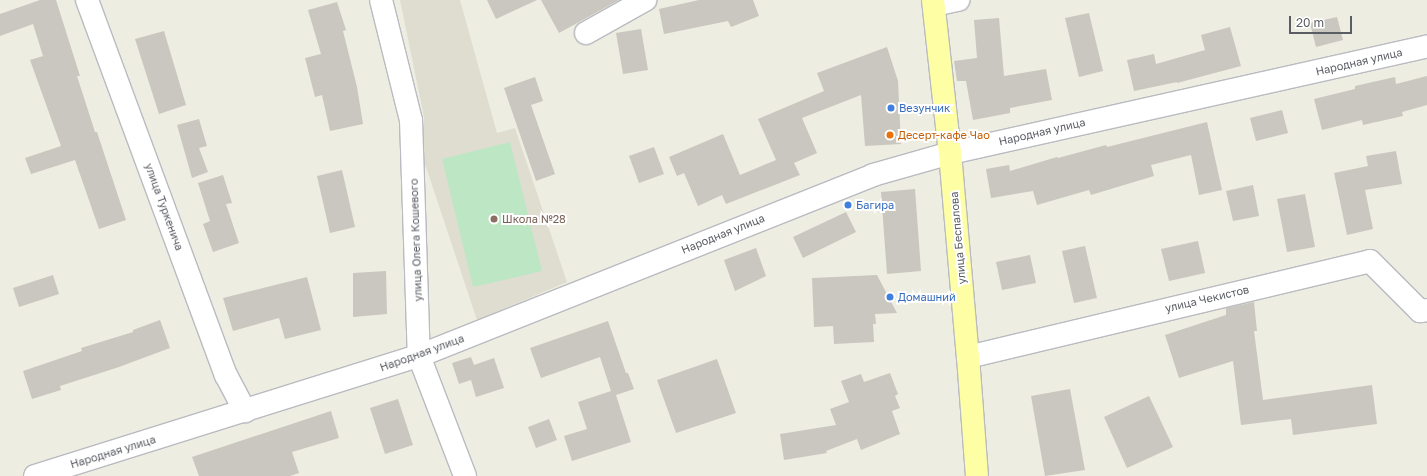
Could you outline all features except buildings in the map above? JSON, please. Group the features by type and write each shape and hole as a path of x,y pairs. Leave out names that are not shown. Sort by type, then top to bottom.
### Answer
{"main road":[{"name":"улица Беспалова","path":"934,3 950,153 968,357 976,476"}],"street":[{"name":"улица Туркенича","path":"87,0 226,375 245,411"},
{"name":"улица Олега Кошевого","path":"381,0 411,120 420,356 465,476"},
{"path":"586,33 645,0"},
{"path":"934,3 958,0"},
{"name":"Народная улица","path":"35,476 420,356 872,175 950,153 1427,46"},
{"name":"улица Чекистов","path":"968,357 1370,261 1420,311 1427,310"}],"shaded area":[{"name":"Школа №28","path":"400,0 460,0 497,133 515,128 567,282 477,320 422,155 424,117"}],"green space":[{"path":"510,142 542,271 473,287 442,159"}],"place":[{"name":"Везунчик","path":"891,108"},
{"name":"Десерт-кафе Чао","path":"890,135"},
{"name":"Багира","path":"848,205"},
{"name":"Школа №28","path":"494,219"},
{"name":"Домашний","path":"890,297"}]}
